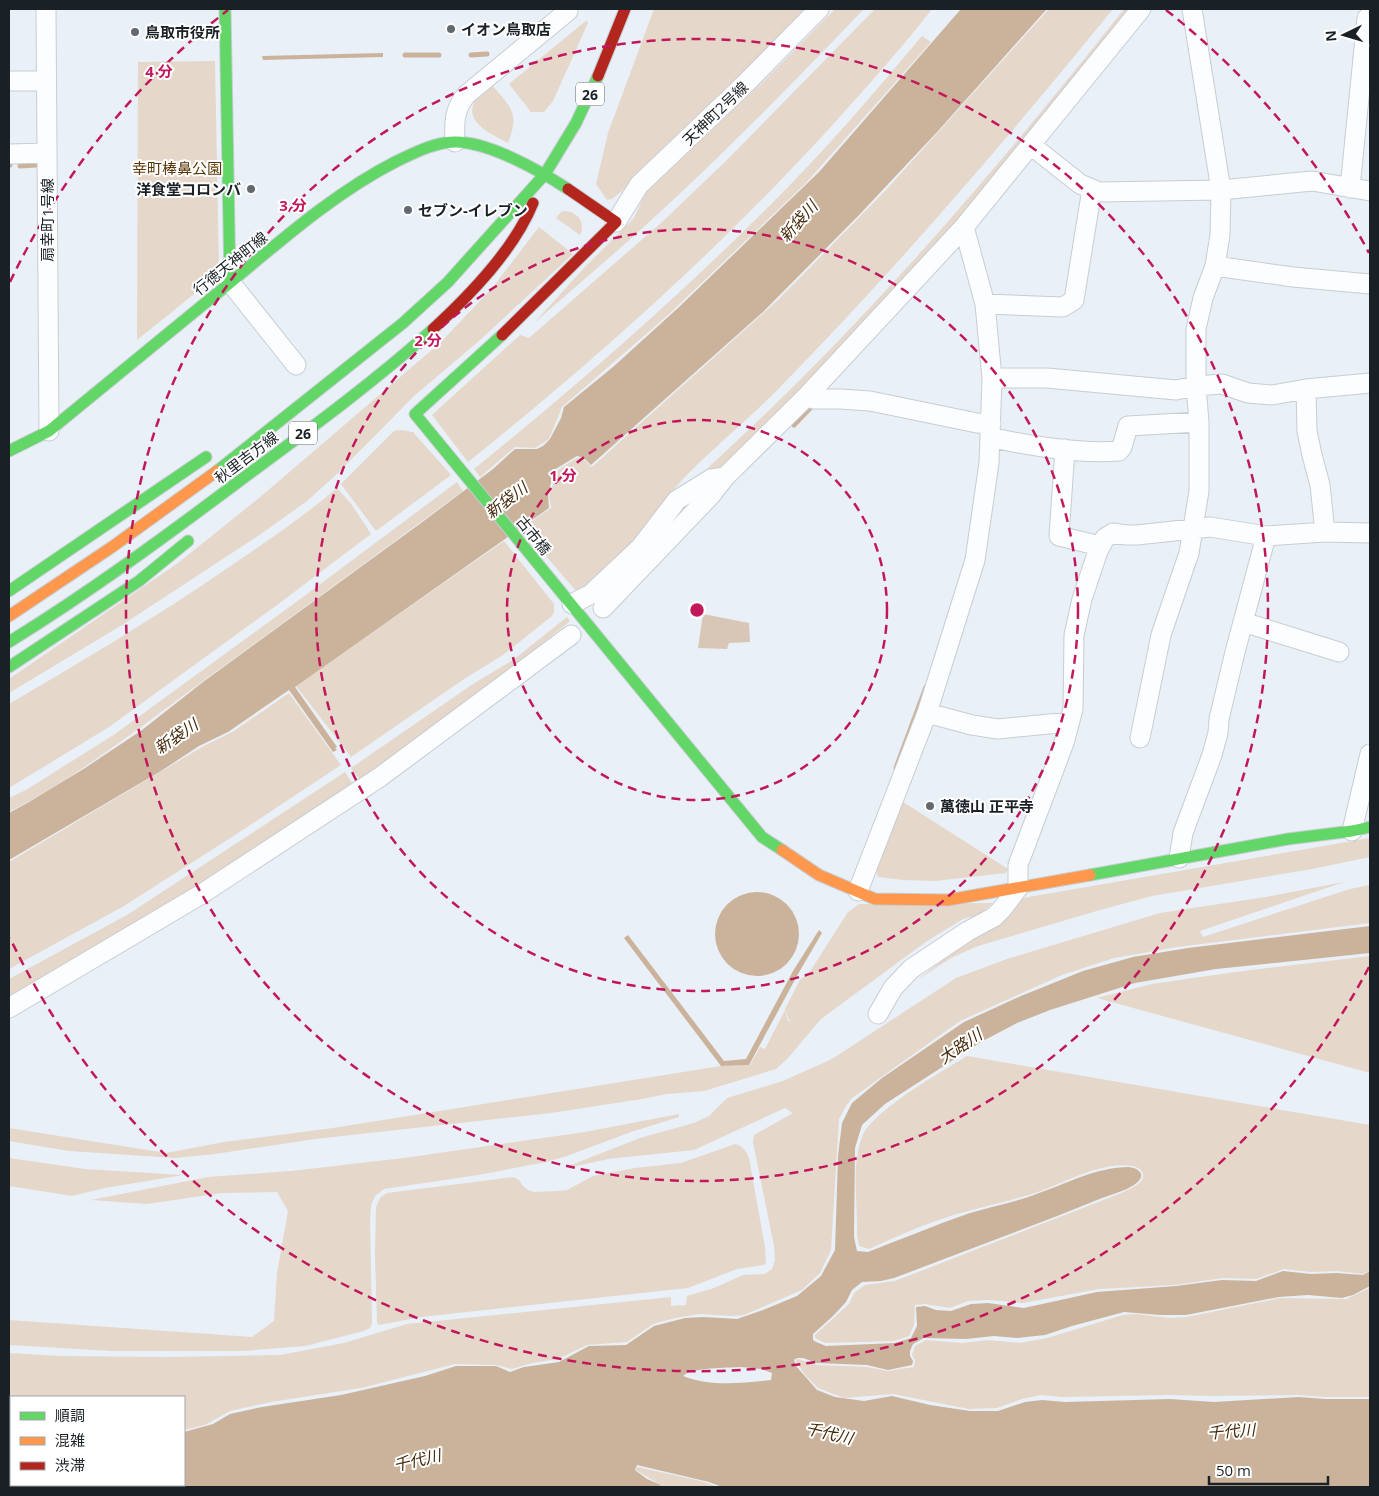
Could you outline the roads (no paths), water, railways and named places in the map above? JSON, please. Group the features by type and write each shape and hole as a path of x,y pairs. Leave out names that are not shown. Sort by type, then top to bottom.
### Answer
{"street":[{"name":"扇幸町1号線","path":"46,9 49,431"},
{"path":"225,9 230,282 296,365"},
{"path":"455,142 456,115 460,102 568,11 568,9"},
{"name":"秋里吉方線","path":"9,616 112,547 225,465 403,323 448,282 544,174 576,123 590,95 625,9"},
{"name":"天神町2号線","path":"616,222 639,185 744,85 819,9"},
{"path":"604,608 711,496 725,477 807,396 964,227 1032,146 1141,9"},
{"path":"1140,738 1161,636 1188,553 1193,528 1199,490 1196,329 1203,298 1215,266 1220,235 1221,190 1192,9"},
{"path":"1350,188 1367,18"},
{"path":"9,81 46,81"},
{"name":"行徳天神町線","path":"9,451 49,431 319,210 369,175 419,150 455,142 486,147 544,174 616,222"},
{"path":"1032,146 1080,184 1100,192 1221,190 1312,180 1370,192"},
{"path":"9,154 47,153"},
{"name":"秋里吉方線","path":"9,642 152,546 383,372 454,308 503,253 528,216 544,174"},
{"path":"985,304 1063,307 1074,300 1092,189"},
{"name":"古市橋","path":"616,222 514,324 415,414 762,837 819,875 858,890 875,899 948,900 1288,839 1361,829"},
{"path":"858,890 926,713 975,560 990,463 992,378 985,304 964,227"},
{"path":"1215,266 1285,276 1370,284"},
{"path":"288,400 403,323"},
{"path":"330,428 383,372"},
{"path":"992,378 1047,378 1176,390 1222,384 1248,393 1272,395 1306,389 1370,383"},
{"path":"1306,389 1307,431 1320,485 1325,532"},
{"path":"807,396 814,399 870,401 977,423 991,430 1065,449 1110,452 1120,451 1128,426 1199,422"},
{"path":"9,591 217,449"},
{"path":"1065,449 1059,536 1100,546"},
{"path":"566,597 591,594 640,548 677,500 711,479 725,477"},
{"path":"878,1014 893,988 911,969 968,931 994,917 1018,888 1018,865 1064,742 1073,709 1074,635 1082,599 1100,546 1105,538 1113,533 1126,536 1210,527 1266,536 1325,532 1370,534"},
{"path":"9,667 139,581 195,535"},
{"path":"1179,858 1183,833 1212,755 1218,733 1219,719 1266,536"},
{"path":"1243,622 1340,652"},
{"path":"9,1008 200,896 380,778 571,635"},
{"path":"926,713 972,725 998,729 1069,722"},
{"path":"1361,829 1370,754"}],"water":[{"name":"新袋川","path":"961,9 1046,10 938,131 860,214 764,311 591,465 584,458 577,456 554,470 548,495 549,508 295,687 337,747 335,748 337,750 333,752 289,690 228,732 199,746 161,771 9,860 9,813 85,768 142,730 203,682 493,469 515,449 537,449 543,446 550,439 561,418 564,407 613,367 678,308 819,172"},
{"path":"383,53 383,57 263,60 262,56"},
{"path":"757,892 773,895 787,904 796,918 799,934 796,950 787,964 773,973 757,976 741,973 727,964 718,950 715,934 718,918 727,904 741,895"},
{"path":"1370,926 1370,953 1216,969 1135,983 1050,1010 1017,1023 981,1042 885,1104 862,1125 855,1148 854,1237 857,1251 868,1252 970,1213 1022,1199 1083,1176 1106,1170 1129,1167 1138,1170 1141,1178 1132,1186 1119,1192 894,1278 862,1282 852,1290 846,1302 833,1316 813,1334 813,1340 826,1346 895,1343 911,1338 917,1326 916,1307 925,1306 936,1310 951,1311 971,1304 988,1303 1024,1308 1097,1292 1176,1286 1222,1280 1256,1281 1283,1271 1311,1274 1363,1275 1370,1271 1370,1286 1353,1295 1342,1298 1308,1295 1279,1297 1186,1315 1124,1312 1045,1335 1017,1338 994,1336 966,1339 924,1338 913,1344 910,1351 913,1361 912,1365 888,1370 867,1365 817,1363 803,1358 794,1360 796,1366 817,1390 835,1397 864,1401 892,1396 930,1405 970,1411 998,1411 1025,1402 1042,1400 1065,1402 1170,1399 1214,1402 1299,1397 1370,1399 1370,1487 722,1487 709,1482 637,1465 635,1470 647,1479 661,1485 657,1487 9,1487 10,1470 10,1486 185,1486 185,1432 213,1424 230,1414 262,1407 341,1395 425,1376 456,1366 496,1366 510,1372 524,1367 559,1362 589,1346 626,1345 654,1326 685,1318 737,1319 797,1296 821,1276 835,1250 838,1156 842,1123 852,1103 882,1078 964,1022 1083,971 1133,957 1188,948","holes":["741,1367 761,1369 772,1373 771,1380 738,1383 704,1382 683,1376 694,1371 710,1368"]},
{"path":"819,930 822,933 749,1065 721,1066 624,938 628,935 724,1061 746,1059 793,971"}],"waterway":[{"path":"471,55 487,54"},
{"path":"405,55 439,55"},
{"path":"20,166 36,165"},
{"path":"794,425 815,403"},
{"path":"896,768 926,687"}],"place":[{"name":"イオン鳥取店","path":"451,29"},
{"name":"鳥取市役所","path":"135,32"},
{"name":"洋食堂コロンバ","path":"251,189"},
{"name":"セブン-イレブン","path":"408,210"},
{"name":"萬徳山 正平寺","path":"930,806"}],"park label":[{"name":"幸町棒鼻公園","path":"177,168"}],"water label":[{"name":"大路川","path":"960,1046"},
{"name":"千代川","path":"1231,1431"},
{"name":"千代川","path":"829,1433"},
{"name":"千代川","path":"417,1460"}]}
